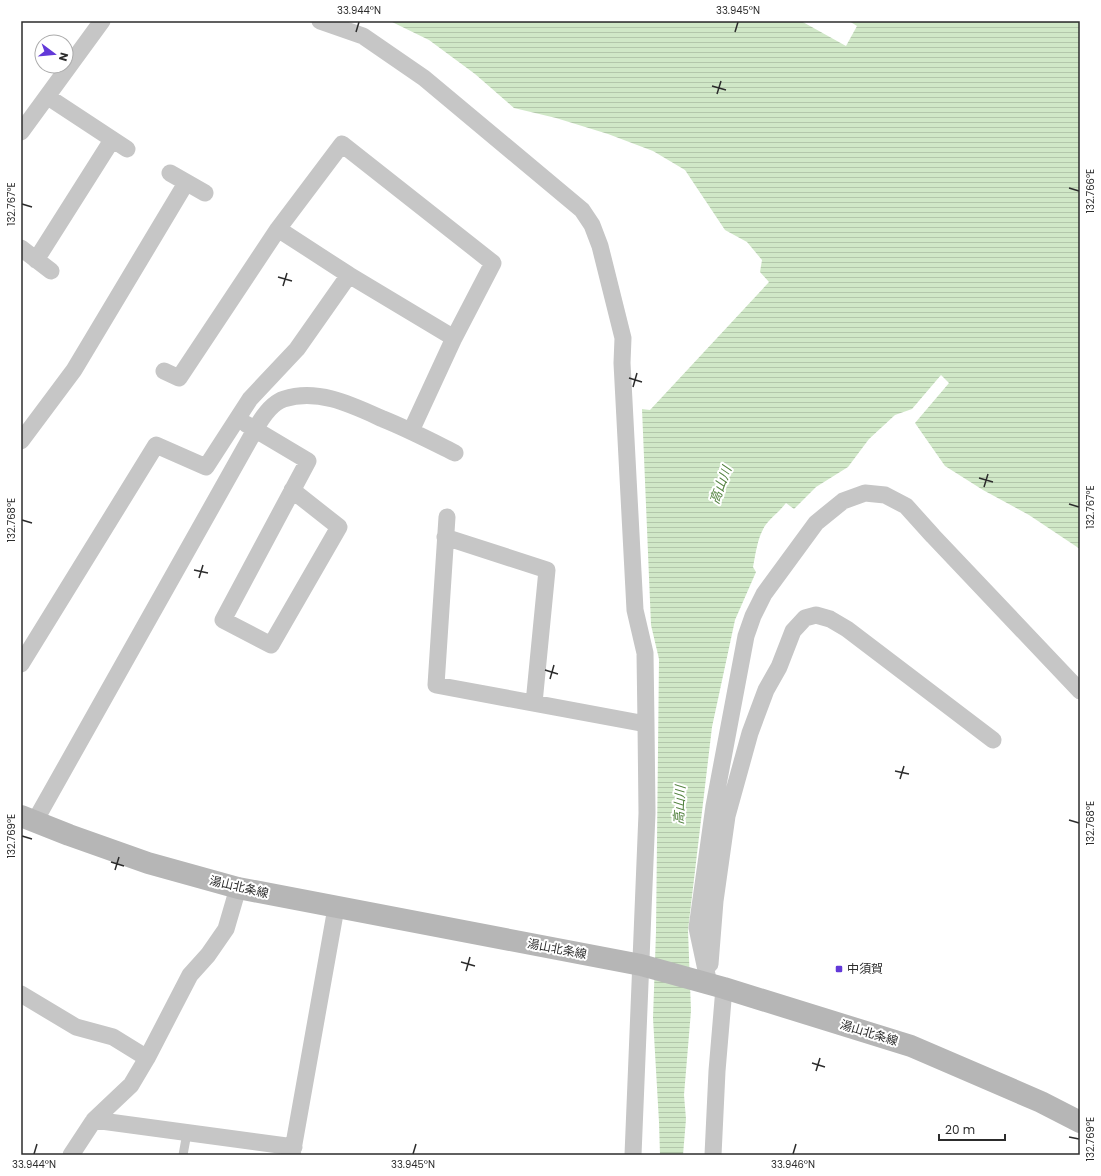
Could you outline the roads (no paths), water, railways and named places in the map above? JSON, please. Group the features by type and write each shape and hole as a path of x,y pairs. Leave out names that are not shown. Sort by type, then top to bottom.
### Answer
{"main road":[{"name":"湯山北条線","path":"28,819 148,863 238,888 336,908 503,938 646,967 711,984 911,1046 1041,1102 1080,1122"}],"street":[{"path":"22,131 48,98 102,21"},
{"path":"320,21 363,36 424,78 582,210 592,225 600,246 623,338 622,363 635,610 645,653 647,813 646,967 633,1155"},
{"path":"48,98 127,149"},
{"path":"36,260 112,140"},
{"path":"164,371 179,378 278,229 342,144 492,263 454,338 411,431"},
{"path":"170,173 204,193"},
{"path":"21,441 74,370 186,183"},
{"path":"278,229 349,275 454,338"},
{"path":"21,248 51,271"},
{"path":"21,664 156,445 206,467 250,399 297,349 349,275"},
{"path":"28,819 265,414 282,400 300,396 325,397 346,402 411,431 455,453"},
{"path":"237,419 308,461 292,490 223,620 271,645 339,527 292,490"},
{"path":"711,984 697,928 714,806 746,636 753,616 764,594 816,523 843,501 865,493 885,495 906,506 1080,690"},
{"path":"447,517 436,685 646,724"},
{"path":"445,538 547,570 534,703"},
{"path":"713,1155 717,1071 711,984 716,901 727,816 750,733 766,690 779,667 793,631 805,618 816,615 830,619 847,629 993,740"},
{"path":"71,1155 94,1120 131,1085 147,1058 190,975 208,955 226,929 238,888"},
{"path":"94,1120 187,1133 293,1151 336,908"},
{"path":"21,994 76,1027 113,1037 147,1058"}],"lane":[{"path":"183,1155 187,1133"}],"water":[{"name":"高山川","path":"390,21 1080,21 1080,549 1029,515 983,490 945,466 915,423 949,383 941,375 912,409 895,415 869,439 848,467 816,487 794,509 786,503 765,526 755,555 753,567 756,572 735,620 712,727 688,930 691,1011 684,1095 686,1119 683,1155 660,1155 653,1018 656,932 659,659 651,625 642,409 650,410 769,282 760,272 762,260 747,242 725,230 685,170 653,151 608,134 556,118 514,108 475,74 429,40"}],"place":[{"name":"中須賀","path":"839,969"}]}
